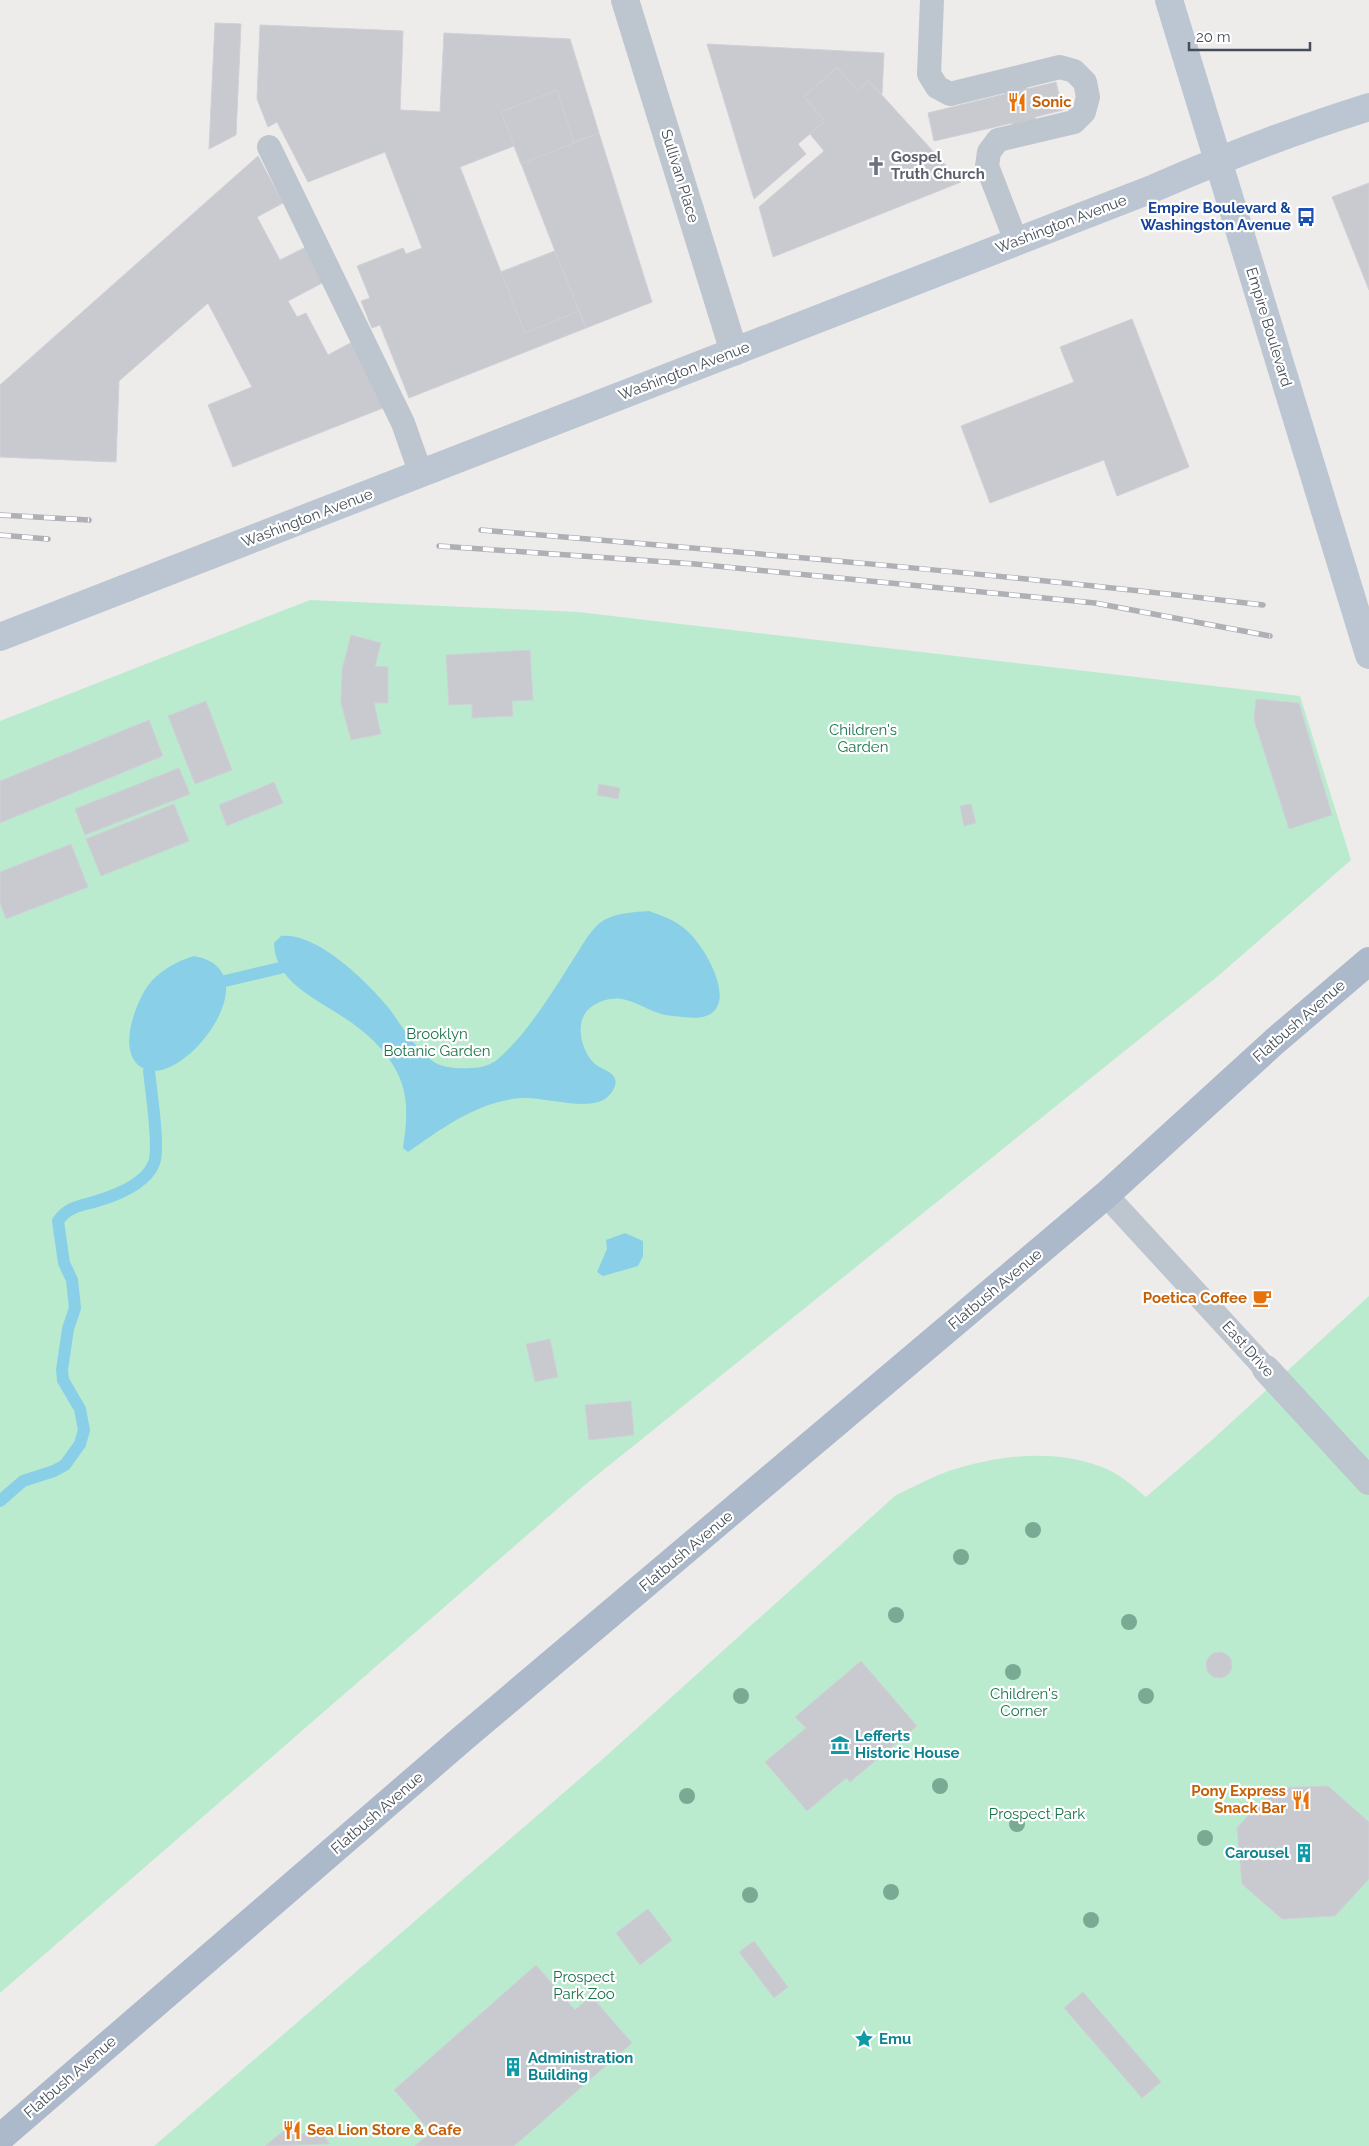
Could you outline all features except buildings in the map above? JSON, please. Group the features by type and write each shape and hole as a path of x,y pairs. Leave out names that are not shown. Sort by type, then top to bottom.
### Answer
{"main road":[{"name":"Empire Boulevard","path":"1163,0 1218,160 1369,655"},
{"name":"Washington Avenue","path":"0,638 1152,189 1218,160 1294,131 1369,107"},
{"name":"Flatbush Avenue","path":"0,2138 470,1733 1106,1195 1275,1041 1369,960"}],"street":[{"name":"Sullivan Place","path":"625,0 734,352"},
{"name":"East Drive","path":"1266,1369 1369,1481"}],"lane":[{"path":"932,0 929,74 937,87 950,94 1060,67 1074,72 1085,82 1088,97 1084,112 1074,122 998,140 989,152 987,166 1016,242"},
{"path":"269,147 426,471"},
{"name":"East Drive","path":"1106,1195 1266,1369"}],"green space":[{"name":"Brooklyn Botanic Garden","path":"310,600 578,612 1300,696 1351,860 1218,976 586,1484 0,1993 0,721"},
{"name":"Prospect Park","path":"1369,1296 1369,2146 154,2146 605,1757 896,1495 931,1478 971,1465 1011,1457 1051,1456 1071,1458 1109,1470 1128,1482 1146,1497 1212,1440"}],"water":[{"path":"649,911 672,920 684,928 705,953 715,973 720,995 718,1005 713,1012 703,1017 694,1018 660,1014 622,999 609,999 598,1003 587,1010 583,1017 581,1033 588,1056 595,1064 612,1075 615,1080 614,1089 605,1099 587,1104 577,1104 523,1098 492,1104 448,1125 408,1152 403,1148 406,1100 402,1084 392,1064 362,1030 309,996 289,979 276,957 274,943 281,936 294,937 309,941 324,949 354,972 379,996 427,1057 437,1064 447,1067 475,1068 493,1063 521,1036 550,996 588,936 599,923 620,914"},
{"path":"194,956 216,965 225,981 224,1001 215,1023 201,1043 183,1059 165,1069 148,1070 138,1064 132,1055 129,1044 130,1032 137,1007 147,987 156,977 174,964"},
{"path":"625,1233 643,1241 643,1256 638,1266 603,1276 597,1272 607,1249 606,1240"}],"waterway":[{"path":"225,981 280,968"},
{"path":"0,1501 23,1481 54,1471 65,1465 80,1444 84,1430 80,1409 63,1380 62,1370 68,1329 75,1308 72,1280 64,1263 58,1221 71,1209 130,1188 145,1177 150,1170 156,1155 156,1145 149,1071"}],"railway":[{"path":"0,515 89,520"},
{"path":"481,530 970,573 1263,605"},
{"path":"0,535 48,539"},
{"path":"439,546 695,564 1095,603 1270,636"}],"place":[{"name":"Sonic","path":"1017,102"},
{"name":"Gospel Truth Church","path":"876,166"},
{"name":"Empire Boulevard & Washingston Avenue","path":"1306,217"},
{"name":"Poetica Coffee","path":"1262,1298"},
{"name":"Lefferts Historic House","path":"840,1745"},
{"name":"Pony Express Snack Bar","path":"1301,1800"},
{"name":"Carousel","path":"1304,1853"},
{"name":"Emu","path":"864,2039"},
{"name":"Administration Building","path":"513,2067"},
{"name":"Sea Lion Store & Cafe","path":"292,2130"}],"park label":[{"name":"Children's Garden","path":"863,738"},
{"name":"Children's Corner","path":"1024,1702"},
{"name":"Prospect Park Zoo","path":"584,1986"}]}
